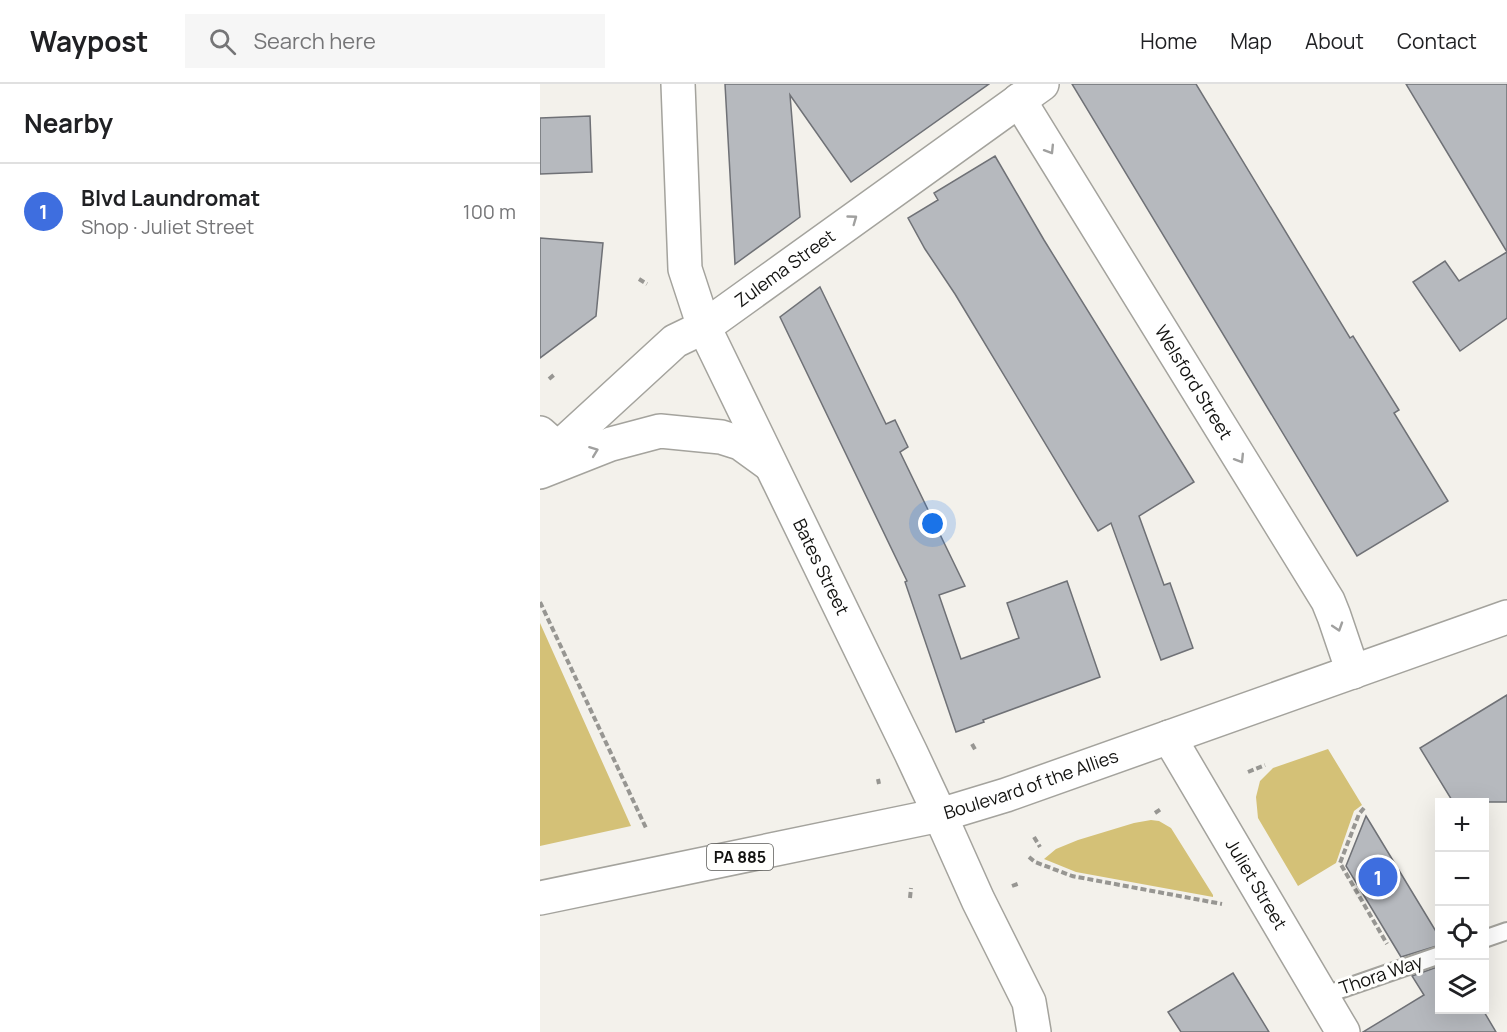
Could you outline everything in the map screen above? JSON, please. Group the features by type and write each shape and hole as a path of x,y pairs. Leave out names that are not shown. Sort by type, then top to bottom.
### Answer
{"street":[{"name":"Bates Street","path":"678,84 685,269 704,327 1029,1002 1034,1032"},
{"name":"Zulema Street","path":"544,454 675,341 704,327 1031,92"},
{"name":"Welsford Street","path":"1031,92 1328,601 1353,672"},
{"path":"544,454 611,444 660,431 721,437 740,443 770,464"},
{"name":"Boulevard of the Allies","path":"540,898 940,815 1006,795 1507,617"},
{"name":"Juliet Street","path":"1168,737 1343,1032"}],"lane":[{"path":"1489,938 1507,931"},
{"name":"Thora Way","path":"1322,996 1435,957"}],"path":[{"path":"639,279 647,284"},
{"path":"549,380 555,374"},
{"path":"540,602 646,828"},
{"path":"972,744 976,751"},
{"path":"1248,772 1265,765"},
{"path":"1364,808 1359,814 1340,863 1358,889 1401,968"},
{"path":"1155,813 1161,809"},
{"path":"1034,837 1040,847"},
{"path":"1029,857 1035,862 1072,876 1222,904"},
{"path":"1012,886 1020,883"},
{"path":"910,898 911,888"}],"shaded area":[{"path":"540,623 631,826 540,846"},
{"path":"1328,749 1362,805 1354,811 1336,863 1298,886 1258,818 1256,797 1260,781 1273,768"},
{"path":"1151,820 1159,821 1171,828 1213,897 1076,872 1044,859 1056,849 1078,840"}],"building":[{"path":"725,84 989,84 851,182 790,95 800,217 735,264"},
{"path":"1072,84 1196,84 1350,338 1353,336 1399,410 1394,413 1448,501 1357,556"},
{"path":"1406,84 1507,84 1507,252 1471,192"},
{"path":"590,116 592,172 540,174 540,118"},
{"path":"995,156 1044,240 1194,482 1139,516 1164,585 1170,583 1193,648 1161,660 1111,523 1098,531 908,218 938,200 934,193"},
{"path":"540,238 603,243 596,316 540,358"},
{"path":"1507,252 1507,318 1460,351 1413,282 1445,261 1459,281"},
{"path":"820,287 886,424 895,420 908,447 900,452 965,586 939,595 961,659 1019,638 1007,603 1067,581 1100,677 956,732 905,582 907,581 780,317"},
{"path":"1507,695 1507,802 1489,802 1489,798 1451,798 1420,748"},
{"path":"1366,816 1435,930 1435,947 1401,957 1346,866"},
{"path":"1435,968 1435,1014 1485,1014 1496,1032 1363,1032 1424,995 1412,976"},
{"path":"1233,973 1269,1032 1181,1032 1168,1012"}],"place":[{"name":"Blvd Laundromat","path":"1378,877"}]}
